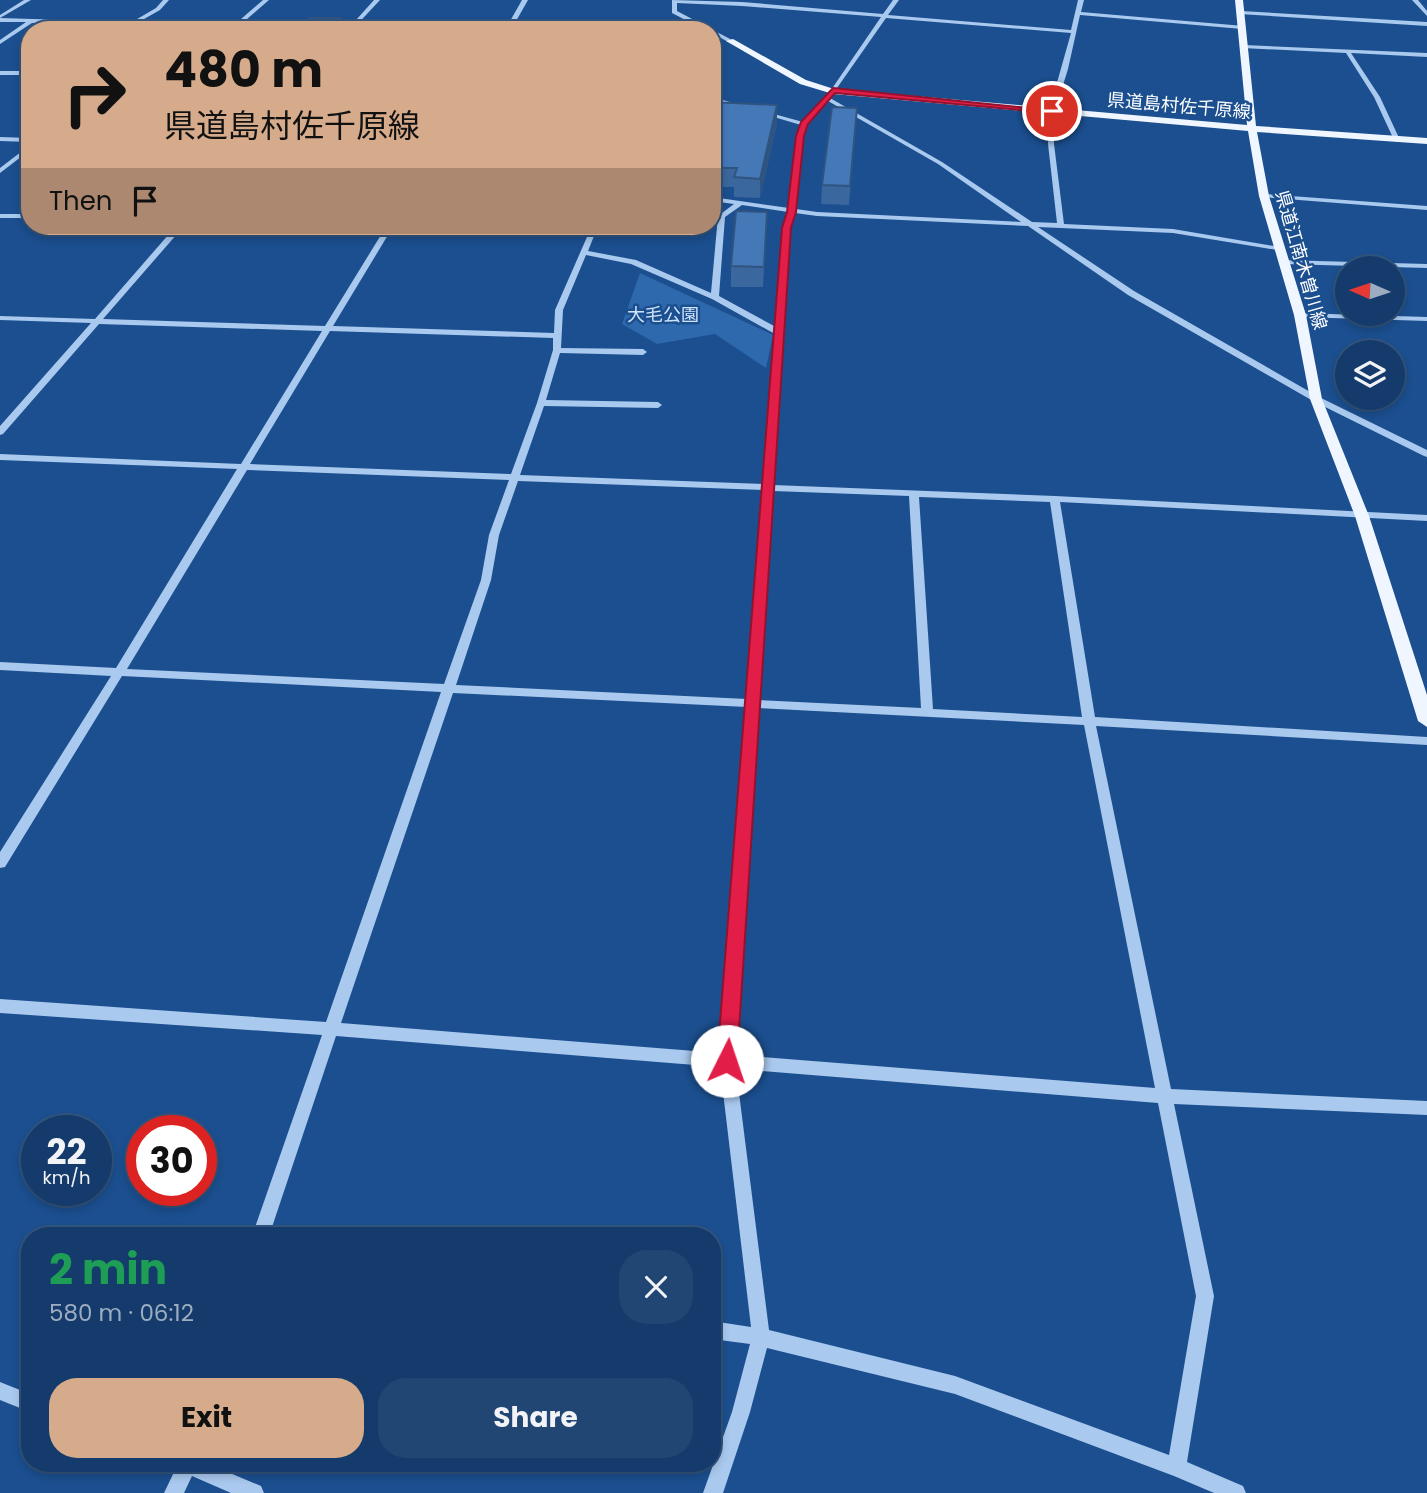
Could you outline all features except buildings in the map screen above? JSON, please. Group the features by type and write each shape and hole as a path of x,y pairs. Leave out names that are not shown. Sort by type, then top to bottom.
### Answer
{"main road":[{"name":"県道江南木曽川線","path":"1240,6 1252,128 1264,196 1300,315 1316,399 1362,516 1422,689 1427,721"},
{"name":"県道島村佐千原線","path":"730,41 830,94 1427,141"}],"street":[{"path":"0,19 28,0"},
{"path":"136,21 158,9 166,0"},
{"path":"240,21 266,0"},
{"path":"357,21 377,0"},
{"path":"513,21 525,0"},
{"path":"721,1470 741,1412 761,1337 727,1061 787,228 792,212 800,136 804,124 830,94 896,0"},
{"path":"1061,225 1051,144 1052,111 1081,0"},
{"path":"1415,0 1427,14"},
{"path":"692,21 674,12 675,1 742,4 1073,32"},
{"path":"1240,6 1427,24"},
{"path":"1079,13 1242,27"},
{"path":"0,19 30,21"},
{"path":"0,42 21,27"},
{"path":"721,36 730,41"},
{"path":"721,41 730,41"},
{"path":"1244,47 1427,55"},
{"path":"1347,51 1377,97 1397,140"},
{"path":"0,73 21,73"},
{"path":"830,94 940,163 1131,293 1316,399 1427,454"},
{"path":"721,101 804,124"},
{"path":"0,139 21,140"},
{"path":"0,171 21,154"},
{"path":"1264,196 1427,208"},
{"path":"721,201 792,212 1173,231 1280,249"},
{"path":"721,228 722,216 739,204"},
{"path":"0,216 21,216"},
{"path":"0,432 172,235"},
{"path":"0,863 384,235"},
{"path":"263,1227 486,580 495,535 541,403 556,350 559,310 591,235"},
{"path":"715,297 720,235"},
{"path":"583,252 633,262 715,297 780,333"},
{"path":"1284,262 1427,266"},
{"path":"1300,315 1427,319"},
{"path":"0,318 559,336"},
{"path":"556,350 643,352"},
{"path":"541,403 658,405"},
{"path":"0,457 1055,499 1427,518"},
{"path":"914,494 927,714"},
{"path":"1055,499 1089,720 1205,1296 1177,1467"},
{"path":"0,666 1089,720 1427,741"},
{"path":"0,1006 330,1028 1164,1096 1427,1108"},
{"path":"721,1331 761,1337 955,1385 1177,1467 1236,1493"},
{"path":"0,1391 21,1399"},
{"path":"174,1493 183,1472"},
{"path":"205,1472 254,1493"},
{"path":"713,1493 720,1472"}],"green space":[{"name":"大毛公園","path":"640,273 773,335 766,368 715,334 657,344 622,324"}],"route":[{"path":"727,1061 787,228 792,212 800,136 804,124 833,90 1052,111"}]}
